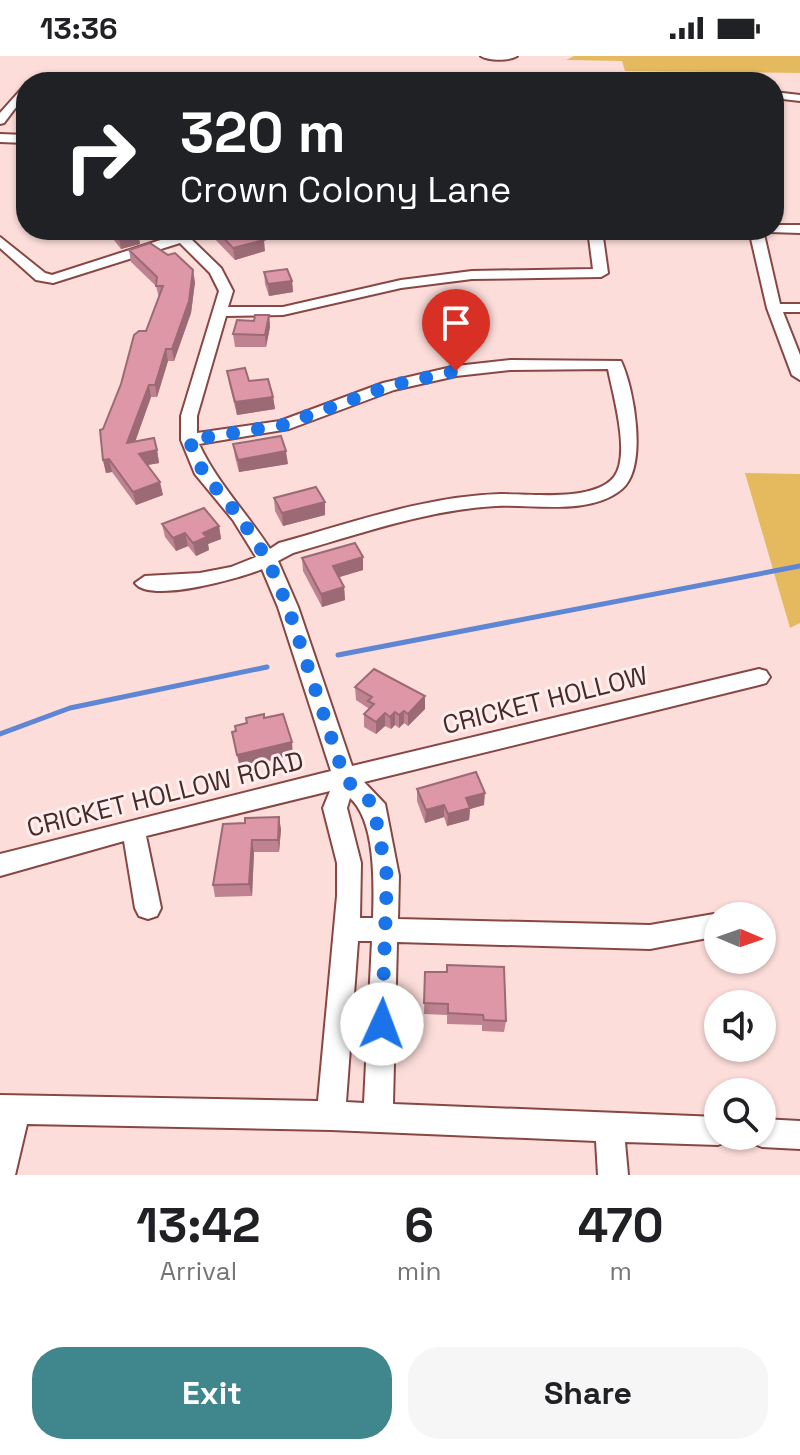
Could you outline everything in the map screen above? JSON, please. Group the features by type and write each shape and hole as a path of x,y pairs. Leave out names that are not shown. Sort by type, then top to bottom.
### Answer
{"street":[{"path":"486,56 512,56"},
{"path":"0,121 16,100"},
{"path":"0,241 41,277 53,279 159,240"},
{"path":"184,240 225,284 226,291 189,416 189,440 204,474 244,523 268,560 288,607 345,779 373,804 387,876 378,1118"},
{"path":"220,312 283,311 401,284 472,275 601,273 596,240"},
{"path":"758,240 774,308 800,375"},
{"path":"774,308 800,308"},
{"path":"145,583 185,584 236,573 268,560 286,548 416,512 498,500 557,501 588,496 615,487 623,477 630,458 615,364 511,365 456,371 389,386 283,425 189,440"},
{"name":"CRICKET HOLLOW","path":"345,779 759,677"},
{"path":"331,1116 349,863 335,808 345,779"},
{"name":"CRICKET HOLLOW ROAD","path":"0,865 132,829 345,779"},
{"path":"132,829 141,860 148,908"},
{"path":"346,929 650,937 704,928"},
{"path":"0,1175 8,1110 331,1116 704,1130"},
{"path":"609,1126 613,1175"},
{"path":"776,1134 800,1135"}],"shaded area":[{"path":"574,56 800,56 800,73 625,71 622,61 566,60"},
{"path":"745,473 800,474 800,623 790,628"}],"building":[{"path":"225,240 264,240 233,248"},
{"path":"150,243 168,255 175,253 193,270 189,301 172,349 166,349 155,385 149,385 127,443 154,438 157,450 139,454 160,482 133,492 109,459 103,460 100,430 121,384 134,335 146,331 163,286 156,286 157,277 129,250"},
{"path":"287,269 292,281 268,284 264,272"},
{"path":"255,315 269,315 265,335 233,334 237,320 254,321"},
{"path":"245,368 249,381 268,379 273,397 235,402 227,371"},
{"path":"281,436 286,451 238,460 233,444"},
{"path":"316,487 325,502 282,513 274,498"},
{"path":"204,508 219,526 203,533 207,537 193,543 185,533 173,538 162,524"},
{"path":"355,543 363,557 333,566 344,587 321,594 302,558"},
{"path":"374,669 425,696 408,714 395,712 390,717 385,713 376,722 364,714 374,704 368,701 372,697 355,687"},
{"path":"264,714 264,718 283,714 292,742 237,755 232,732 236,731 235,726 247,723 246,718"},
{"path":"476,772 485,793 466,798 470,808 448,814 444,805 426,810 417,789"},
{"path":"279,817 278,840 252,840 249,884 213,885 223,824 245,823 245,818"},
{"path":"447,965 504,967 506,1021 484,1020 483,1015 448,1013 448,1004 424,1003 425,972 447,972"}],"waterway":[{"path":"338,655 800,566"},
{"path":"0,734 70,708 267,667"}],"route":[{"path":"382,1024 387,876 373,804 345,779 288,607 268,560 239,516 204,474 189,440 283,425 389,386 456,371"}]}
